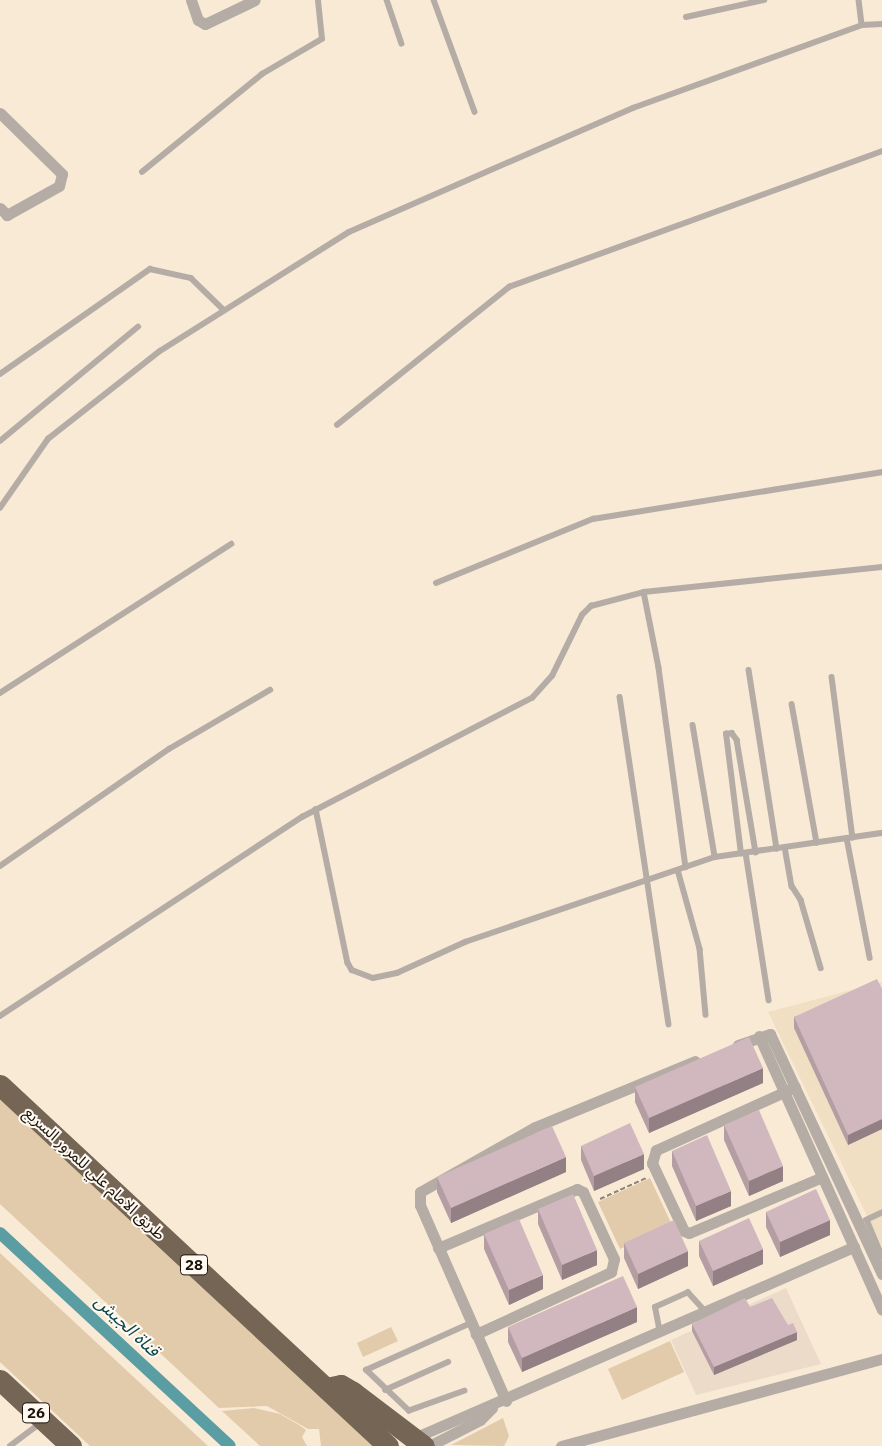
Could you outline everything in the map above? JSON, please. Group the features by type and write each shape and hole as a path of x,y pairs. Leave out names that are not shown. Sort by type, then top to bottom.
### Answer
{"highway":[{"name":"طريق الامام علي للمرور السريع","path":"0,1085 388,1446"},
{"name":"26","path":"0,1380 71,1446"},
{"path":"326,1388 341,1385 422,1443"}],"street":[{"path":"191,0 198,20 205,24 214,24 254,0"},
{"path":"0,113 62,174 59,186 2,215"},
{"path":"724,1050 759,1036 770,1034 822,1177 882,1310"},
{"path":"506,1401 418,1200 423,1188 562,1115 706,1057"},
{"path":"790,1090 656,1150 652,1162 684,1231 689,1233 822,1177"},
{"path":"790,1090 882,1274"},
{"path":"438,1248 570,1189 583,1192 614,1259 611,1272 473,1328"},
{"path":"422,1443 506,1401 854,1247"},
{"path":"561,1446 882,1359"},
{"path":"422,1443 480,1420 492,1408"}],"lane":[{"path":"142,172 262,74 322,39 318,0"},
{"path":"387,0 402,44"},
{"path":"434,0 475,112"},
{"path":"686,17 764,0"},
{"path":"859,0 862,25"},
{"path":"0,508 48,439 160,350 349,232 404,205 555,146 642,105 862,25 882,24"},
{"path":"337,425 509,287 882,151"},
{"path":"0,374 150,270 191,278 223,309"},
{"path":"0,441 138,327"},
{"path":"436,583 593,519 882,472"},
{"path":"0,693 231,544"},
{"path":"0,1016 316,808 532,698 552,676 582,615 592,606 644,592 882,567"},
{"path":"644,592 660,668 686,867"},
{"path":"749,670 777,849"},
{"path":"832,677 850,838 870,958"},
{"path":"0,866 169,749 270,690"},
{"path":"620,696 645,881 669,1024"},
{"path":"792,704 817,843"},
{"path":"693,725 715,857"},
{"path":"756,852 737,740 732,733 726,734 769,1000"},
{"path":"316,808 348,963 352,970 373,978 397,973 465,942 715,857 882,833"},
{"path":"785,847 792,886 801,900 821,968"},
{"path":"678,870 700,949 706,1015"},
{"path":"882,1213 867,1220 882,1256"},
{"path":"660,1333 655,1307 688,1292 706,1312"},
{"path":"465,1391 410,1411 385,1390 366,1368 473,1328"},
{"path":"385,1390 448,1362"},
{"path":"10,1446 43,1420"}],"path":[{"path":"588,1204 657,1173"}],"shaded area":[{"path":"882,982 882,1247 768,1012"},
{"path":"0,1097 374,1446 321,1446 319,1429 308,1429 267,1406 219,1408 0,1204"},
{"path":"650,1178 672,1225 620,1249 598,1202"},
{"path":"0,1253 208,1446 90,1446 0,1362"},
{"path":"786,1288 821,1364 696,1395 671,1340"},
{"path":"391,1327 398,1341 363,1357 357,1343"},
{"path":"670,1341 684,1372 622,1400 608,1369"},
{"path":"254,1408 280,1414 306,1430 302,1437 307,1446 260,1446 222,1411"},
{"path":"503,1418 509,1436 504,1446 451,1445"}],"building":[{"path":"877,979 882,989 882,1119 848,1135 794,1017"},
{"path":"749,1037 763,1068 649,1118 635,1087"},
{"path":"759,1110 783,1166 749,1181 724,1125"},
{"path":"630,1123 644,1154 594,1176 581,1146"},
{"path":"552,1126 566,1157 451,1208 437,1177"},
{"path":"707,1135 731,1191 696,1206 672,1151"},
{"path":"816,1189 830,1220 780,1242 766,1212"},
{"path":"573,1194 597,1250 562,1265 538,1209"},
{"path":"749,1218 763,1249 713,1271 699,1241"},
{"path":"519,1219 543,1275 509,1290 484,1234"},
{"path":"674,1220 688,1251 638,1274 624,1243"},
{"path":"623,1276 637,1307 522,1358 508,1327"},
{"path":"745,1298 750,1307 772,1298 788,1325 793,1323 797,1332 714,1367 692,1324"}],"waterway":[{"name":"قناة الجيش","path":"0,1233 230,1446"}]}
